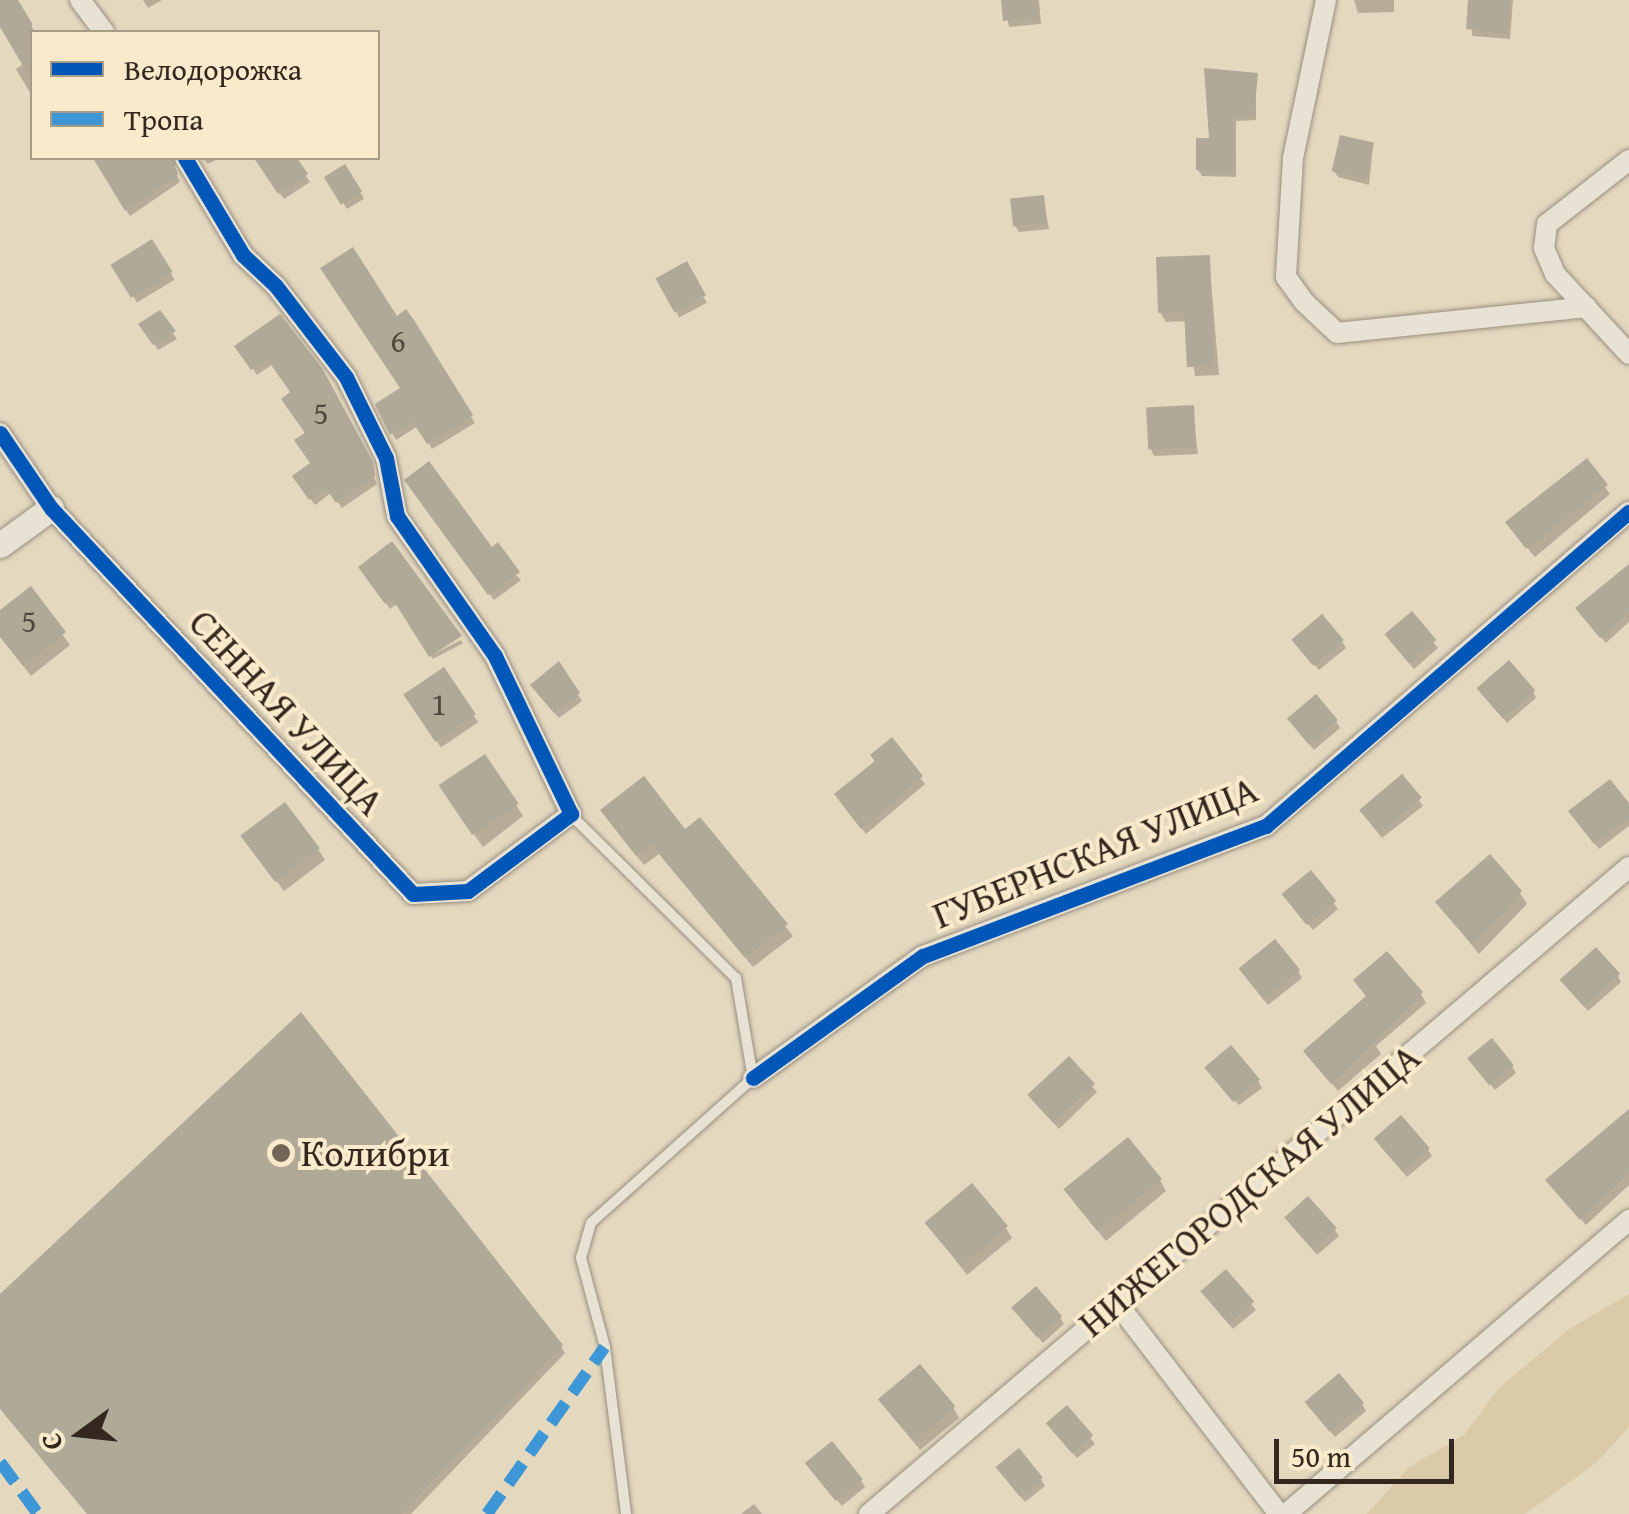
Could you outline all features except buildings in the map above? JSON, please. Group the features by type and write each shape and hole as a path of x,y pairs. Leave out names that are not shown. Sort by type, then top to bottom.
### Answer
{"street":[{"path":"80,0 102,30"},
{"path":"1326,0 1293,158 1286,277 1304,302 1337,333 1587,307"},
{"path":"186,160 243,255 346,377 386,458 397,516 496,656 571,814"},
{"path":"1629,160 1547,224 1544,248 1555,274 1629,354"},
{"name":"СЕННАЯ УЛИЦА","path":"0,433 51,508 413,894 468,891 571,814"},
{"path":"0,546 51,508"},
{"name":"ГУБЕРНСКАЯ УЛИЦА","path":"753,1078 923,956 1266,826 1629,512"},
{"name":"НИЖЕГОРОДСКАЯ УЛИЦА","path":"869,1514 1629,866"},
{"path":"1117,1303 1282,1514 1629,1220"}],"lane":[{"path":"571,814 736,978 753,1078 590,1223 581,1258 605,1346 626,1514"}],"shaded area":[{"path":"1629,1294 1629,1427 1596,1463 1525,1514 1367,1514 1409,1467 1464,1435 1499,1388 1568,1330"}],"marked path":[{"path":"487,1514 605,1347"},
{"path":"0,1462 38,1514"}],"cycle path":[{"path":"0,433 51,508 413,894 468,891 571,814 495,656 397,516 386,458 346,377 276,286 243,255 186,160"},
{"path":"753,1078 923,956 1266,826 1629,512"}],"place":[{"name":"Колибри","path":"281,1153"}]}
